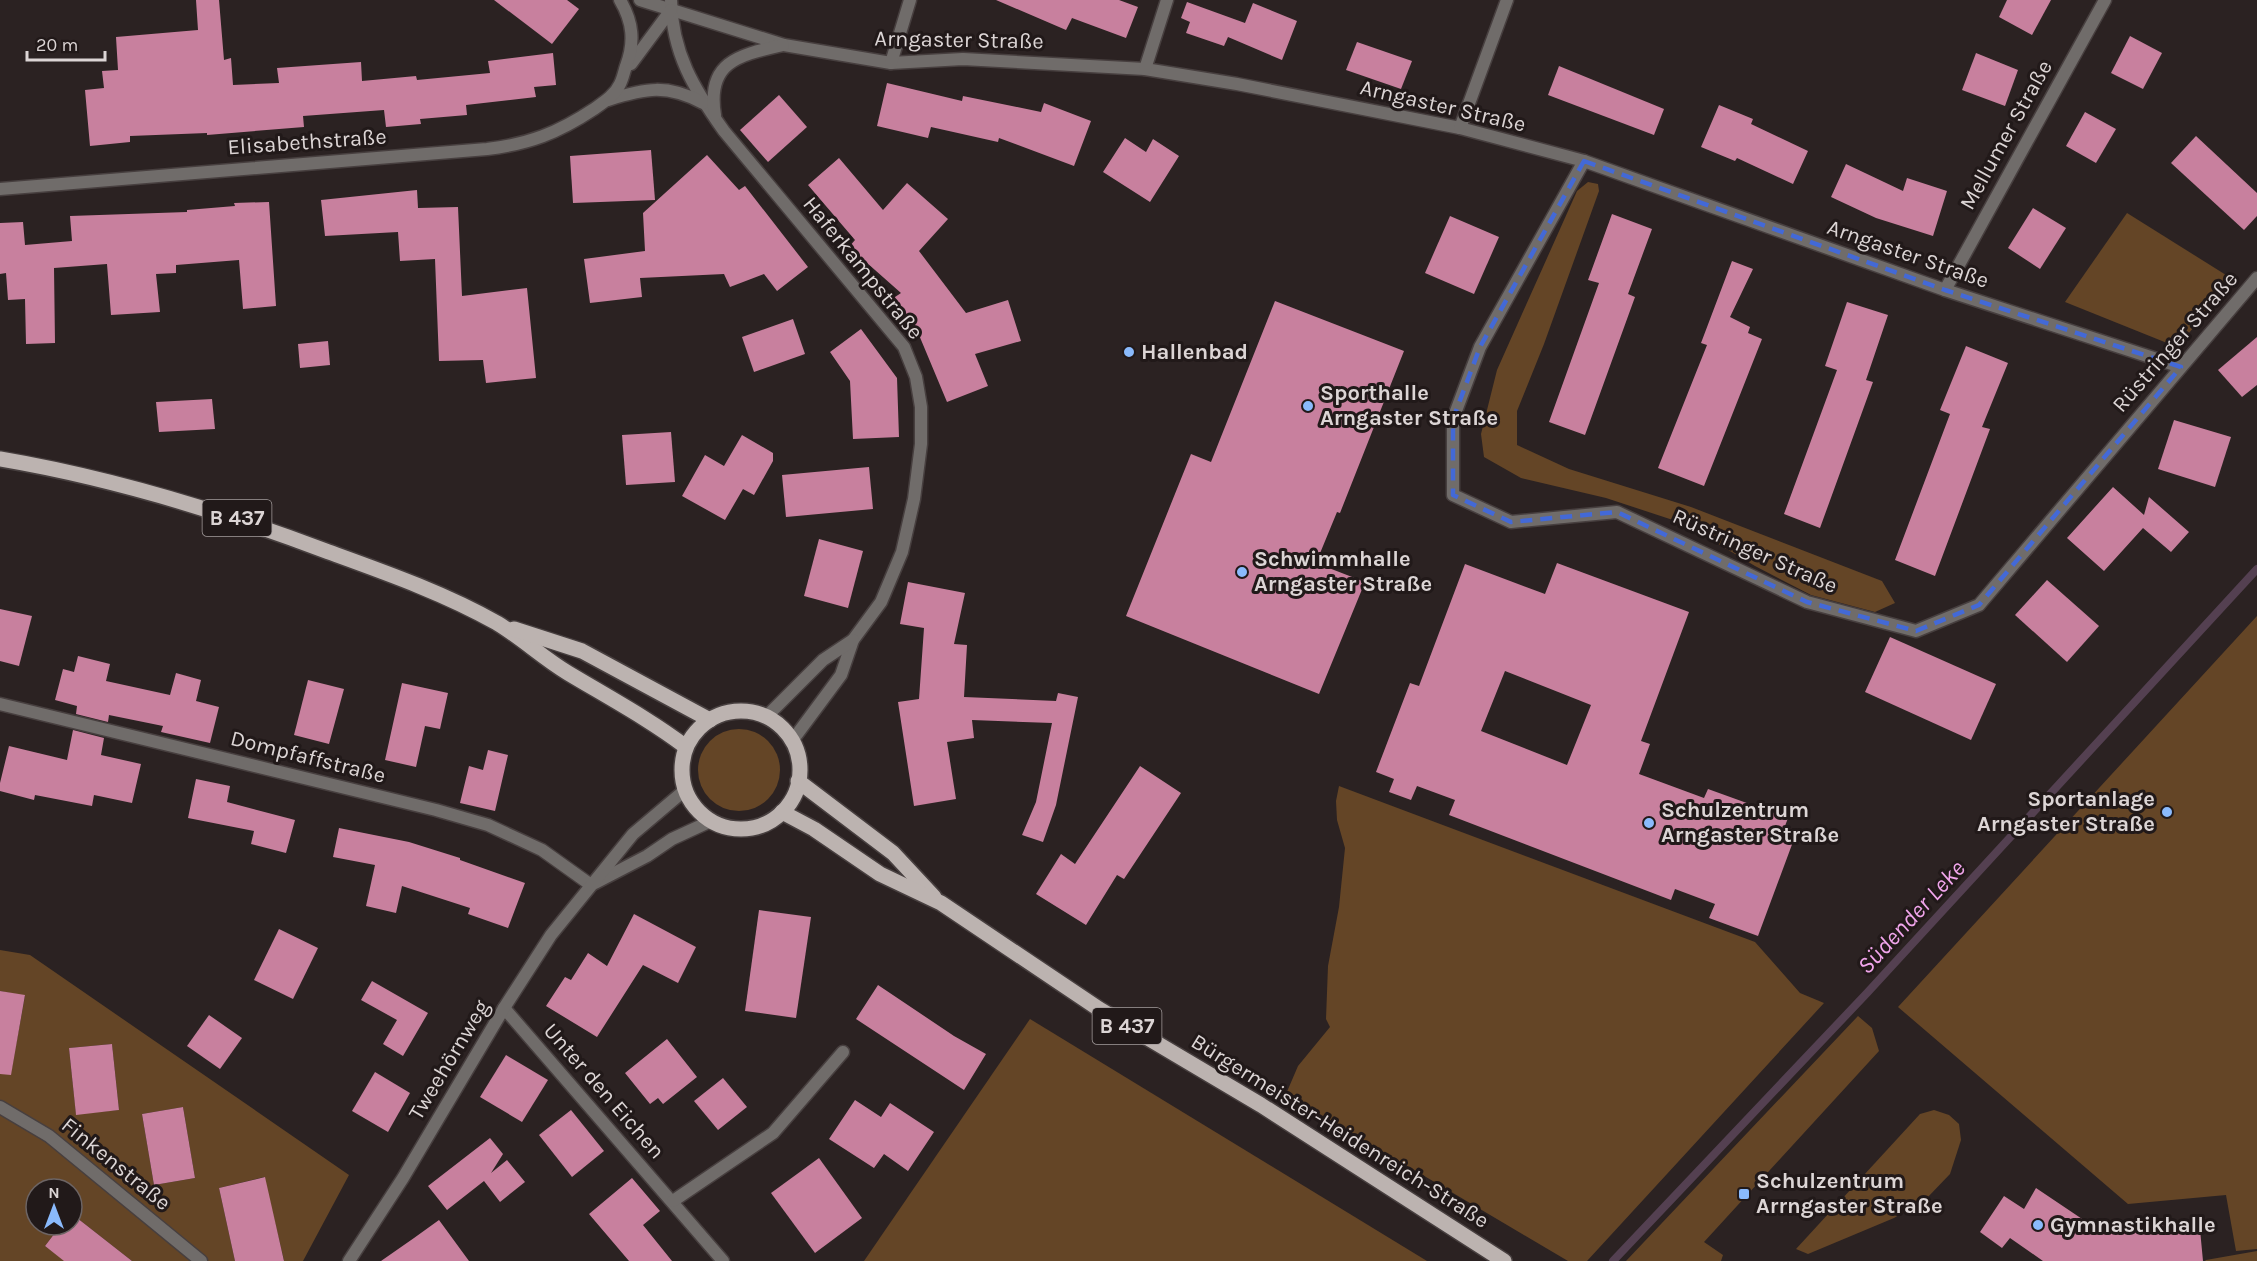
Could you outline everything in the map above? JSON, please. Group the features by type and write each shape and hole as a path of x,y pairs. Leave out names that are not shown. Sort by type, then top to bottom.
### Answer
{"main road":[{"name":"B 437","path":"0,459 171,497 370,567 456,602 499,624 565,671 657,726 687,747"},
{"name":"B 437","path":"499,624 582,651 710,720"},
{"path":"746,711 766,717 785,731 792,741 799,760 798,781 792,798 782,812 773,819 753,827 732,828 711,821 693,804 685,790 682,772 687,747 695,732 710,720 726,713 746,711"},
{"name":"Bürgermeister-Heidenreich-Straße","path":"798,781 893,853 940,903"},
{"name":"Bürgermeister-Heidenreich-Straße","path":"782,812 814,829 880,874 940,903 1100,1009 1261,1105 1504,1261"}],"street":[{"path":"607,100 620,85 631,54 632,26 620,0"},
{"path":"625,71 671,5 640,0"},
{"path":"891,63 910,0"},
{"path":"1145,69 1167,0"},
{"path":"1460,128 1508,0"},
{"name":"Mellumer Straße","path":"1945,290 2105,0"},
{"name":"Arngaster Straße","path":"671,5 784,45 891,63 963,59 1145,69 1237,84 1460,128 1584,161 1945,290 2181,367"},
{"name":"Haferkampstraße","path":"671,5 685,70 705,104 904,347 916,377 921,407 921,444 914,499 902,552 880,602 853,640 841,675 792,741"},
{"path":"716,119 712,93 715,80 724,69 739,58 784,45"},
{"path":"607,100 638,90 655,88 686,94 705,104"},
{"name":"Elisabethstraße","path":"0,189 516,146 548,136 607,100"},
{"name":"Rüstringer Straße","path":"1584,161 1480,347 1453,419 1453,495 1511,522 1617,512 1807,602 1916,631 1979,606 2257,278"},
{"name":"Haferkampstraße","path":"766,717 823,660 853,640"},
{"name":"Dompfaffstraße","path":"0,704 424,807 488,825 542,849 591,885"},
{"name":"Tweehörnweg","path":"350,1261 551,935 633,834 685,790"},
{"name":"Tweehörnweg","path":"591,885 647,856 672,839 711,821"},
{"name":"Unter den Eichen","path":"504,1008 723,1261"},
{"path":"673,1201 773,1133 843,1052"},
{"name":"Finkenstraße","path":"0,1107 49,1136 201,1261"}],"highlighted area":[{"path":"1584,161 1945,290 2181,367 1979,605 1916,631 1807,602 1617,512 1511,522 1453,495 1453,419 1480,347"}],"shaded area":[{"path":"1588,182 1598,184 1599,191 1544,344 1517,411 1517,445 1569,469 1691,507 1882,581 1895,603 1875,612 1811,595 1755,566 1685,524 1606,498 1521,478 1484,457 1481,434 1497,370 1577,191"},
{"path":"2127,213 2234,280 2177,347 2065,302"},
{"name":"Sportanlage Arngaster Straße","path":"2257,616 2257,1249 2236,1251 2226,1195 2128,1204 1898,1007"},
{"path":"739,729 755,732 768,741 777,754 780,770 777,786 768,799 755,808 739,811 723,808 710,799 701,786 698,770 701,754 710,741 723,732"},
{"path":"1339,786 1755,942 1800,993 1824,1003 1587,1261 1568,1261 1286,1094 1298,1066 1330,1027 1326,1019 1328,966 1339,907 1345,848 1337,820 1336,801"},
{"path":"0,950 30,955 349,1175 303,1261 282,1261 284,1260 264,1177 219,1188 235,1261 132,1261 84,1223 84,1177 24,1177 24,1237 52,1237 45,1246 65,1261 0,1261 0,1065 12,1067 25,996 0,991","holes":["112,1044 119,1110 76,1114 69,1048","183,1107 195,1178 154,1185 142,1114"]},
{"path":"1858,1016 1872,1028 1879,1051 1704,1242 1723,1255 1721,1261 1626,1261"},
{"path":"1030,1019 1427,1261 864,1261"},
{"path":"1934,1110 1949,1115 1959,1124 1961,1140 1950,1174 1926,1199 1894,1218 1808,1254 1796,1249 1920,1114"},
{"path":"2257,1251 2257,1261 2205,1261 2206,1260"}],"building":[{"path":"196,0 219,0 224,60 231,58 233,85 279,83 277,68 361,62 362,81 416,76 417,80 490,73 488,61 553,53 556,85 534,87 536,97 466,105 467,115 420,119 421,124 386,127 384,110 303,116 304,127 207,135 207,133 130,136 130,142 90,146 85,90 104,88 102,71 118,70 116,37 198,30"},
{"path":"494,0 567,0 579,9 552,44"},
{"path":"996,0 1119,0 1138,7 1126,38 1072,18 1066,30"},
{"path":"2007,0 2051,0 2032,35 1999,17"},
{"path":"1187,2 1245,23 1253,3 1297,21 1282,60 1228,37 1224,46 1186,33 1190,22 1181,18"},
{"path":"2130,36 2162,53 2143,89 2111,73"},
{"path":"1357,42 1412,61 1401,89 1346,70"},
{"path":"1976,53 2018,70 2005,106 1962,90"},
{"path":"1559,66 1664,109 1654,135 1548,95"},
{"path":"887,83 962,101 963,96 1041,112 1044,103 1091,121 1074,166 999,138 998,142 931,127 928,138 877,126"},
{"path":"779,95 807,127 768,162 740,130"},
{"path":"1719,105 1753,119 1751,124 1808,151 1793,184 1737,158 1735,161 1701,147"},
{"path":"2085,112 2116,129 2096,163 2066,146"},
{"path":"2196,136 2257,193 2257,216 2244,230 2171,163"},
{"path":"1125,138 1146,152 1153,139 1179,156 1150,202 1103,172"},
{"path":"651,150 655,200 573,203 570,156"},
{"path":"707,155 739,190 745,186 808,267 777,291 764,274 730,287 724,274 640,278 642,297 590,303 584,259 645,251 643,213"},
{"path":"839,158 883,210 907,183 948,219 919,251 966,313 1008,300 1021,341 975,354 988,386 947,402 919,335 892,299 901,293 849,247 855,240 808,185"},
{"path":"1846,164 1903,191 1907,178 1947,191 1933,236 1876,218 1831,197"},
{"path":"417,190 418,208 458,207 462,296 527,288 536,378 486,383 483,360 439,361 435,259 400,261 398,232 325,236 321,200"},
{"path":"269,202 276,306 243,309 239,260 176,265 176,273 156,274 160,312 111,315 107,264 54,268 55,343 26,344 25,299 8,300 6,273 0,274 0,223 23,222 25,245 72,241 70,216 187,212 187,210 235,206 234,203"},
{"path":"2033,208 2066,228 2040,269 2008,248"},
{"path":"1612,214 1652,229 1628,294 1635,297 1585,435 1549,422 1599,283 1588,280"},
{"path":"1450,216 1499,237 1474,294 1425,273"},
{"path":"1732,261 1753,269 1730,317 1750,327 1748,333 1762,339 1704,486 1658,468 1707,345 1701,343"},
{"path":"1275,301 1404,351 1340,513 1337,512 1316,563 1365,582 1319,694 1126,616 1191,454 1211,462"},
{"path":"1847,302 1888,315 1866,380 1873,382 1820,528 1784,514 1837,370 1825,366"},
{"path":"793,319 805,354 754,372 742,337"},
{"path":"861,329 897,378 899,437 853,439 850,381 830,352"},
{"path":"2257,337 2257,385 2242,397 2218,370"},
{"path":"328,341 330,365 300,368 298,344"},
{"path":"1966,346 2008,363 1982,427 1990,429 1935,576 1895,560 1950,414 1940,410"},
{"path":"212,399 215,429 159,432 156,402"},
{"path":"2174,420 2231,437 2215,487 2158,469"},
{"path":"671,432 675,482 626,485 622,435"},
{"path":"742,435 773,453 773,461 754,495 743,489 725,520 682,496 705,455 724,466"},
{"path":"869,467 873,509 786,517 782,475"},
{"path":"2113,487 2144,515 2149,497 2189,532 2171,552 2143,528 2104,571 2067,538"},
{"path":"819,539 863,551 848,608 804,596"},
{"path":"1557,563 1689,612 1641,741 1650,744 1639,774 1704,798 1708,789 1788,818 1785,826 1797,831 1758,936 1709,918 1715,904 1675,889 1671,900 1449,815 1455,800 1417,786 1411,800 1389,792 1394,779 1376,772 1410,683 1419,686 1465,564 1545,594","holes":["1505,671 1591,705 1567,765 1481,731"]},
{"path":"2047,580 2099,626 2067,662 2015,615"},
{"path":"908,582 965,593 954,644 967,645 964,697 1056,701 1058,693 1078,697 1056,805 1043,842 1022,835 1036,802 1052,723 972,720 974,738 947,742 956,799 914,806 898,702 919,699 924,628 900,624"},
{"path":"0,609 32,616 19,666 0,661"},
{"path":"1890,637 1996,684 1971,740 1865,692"},
{"path":"78,656 110,664 106,681 170,695 176,673 201,680 196,701 219,707 210,743 161,732 163,726 109,715 108,722 76,714 77,706 55,700 63,669 74,672"},
{"path":"308,680 344,689 329,744 294,735"},
{"path":"402,683 448,693 440,729 425,726 416,767 385,760"},
{"path":"73,730 104,738 101,755 141,764 132,803 94,795 92,806 35,795 34,800 0,791 9,746 67,760"},
{"path":"488,750 508,755 495,811 460,803 469,766 483,770"},
{"path":"1140,766 1181,793 1124,879 1117,875 1086,925 1036,894 1061,854 1075,864"},
{"path":"196,779 230,786 227,802 295,820 286,853 251,844 254,831 188,818"},
{"path":"339,828 409,842 460,858 460,860 525,883 508,928 468,914 470,908 402,886 396,913 366,906 375,865 333,857"},
{"path":"759,910 811,917 796,1018 745,1011"},
{"path":"634,914 696,947 678,983 643,965 597,1037 546,1006 565,977 571,980 588,953 607,966"},
{"path":"279,929 318,948 293,999 254,980"},
{"path":"372,981 428,1013 403,1056 383,1044 397,1020 361,1000"},
{"path":"878,985 954,1036 986,1054 964,1090 856,1019"},
{"path":"0,991 25,995 11,1075 0,1074"},
{"path":"209,1015 242,1038 220,1069 187,1046"},
{"path":"667,1039 697,1077 663,1104 658,1098 650,1104 625,1073"},
{"path":"112,1044 119,1110 76,1115 69,1048"},
{"path":"506,1055 548,1080 522,1122 480,1097"},
{"path":"375,1072 410,1093 388,1132 352,1111"},
{"path":"723,1078 747,1107 718,1130 694,1101"},
{"path":"855,1100 881,1117 890,1103 934,1132 908,1171 884,1154 874,1168 829,1139"},
{"path":"183,1107 195,1178 154,1185 142,1114"},
{"path":"571,1110 604,1151 572,1177 539,1135"},
{"path":"490,1138 503,1154 491,1173 507,1160 525,1182 500,1202 484,1181 447,1210 428,1186"},
{"path":"819,1158 862,1218 815,1253 771,1193"},
{"path":"265,1177 284,1261 235,1261 219,1188"},
{"path":"632,1178 660,1211 643,1225 672,1261 629,1261 589,1214"},
{"name":"Gymnastikhalle","path":"2036,1188 2100,1231 2199,1219 2203,1261 2043,1261 2010,1238 2002,1248 1980,1232 2004,1196 2024,1209"},
{"path":"439,1220 469,1261 381,1261 414,1238"},
{"path":"84,1223 132,1261 64,1261 45,1246 52,1237 84,1237"}],"waterway":[{"name":"Südender Leke","path":"1613,1261 1867,993 2257,569"}],"place":[{"name":"Hallenbad","path":"1129,352"},
{"name":"Sporthalle Arngaster Straße","path":"1308,406"},
{"name":"Schwimmhalle Arngaster Straße","path":"1242,572"},
{"name":"Sportanlage Arngaster Straße","path":"2167,812"},
{"name":"Schulzentrum Arngaster Straße","path":"1649,823"},
{"name":"Schulzentrum Arrngaster Straße","path":"1744,1194"},
{"name":"Gymnastikhalle","path":"2038,1225"}]}
